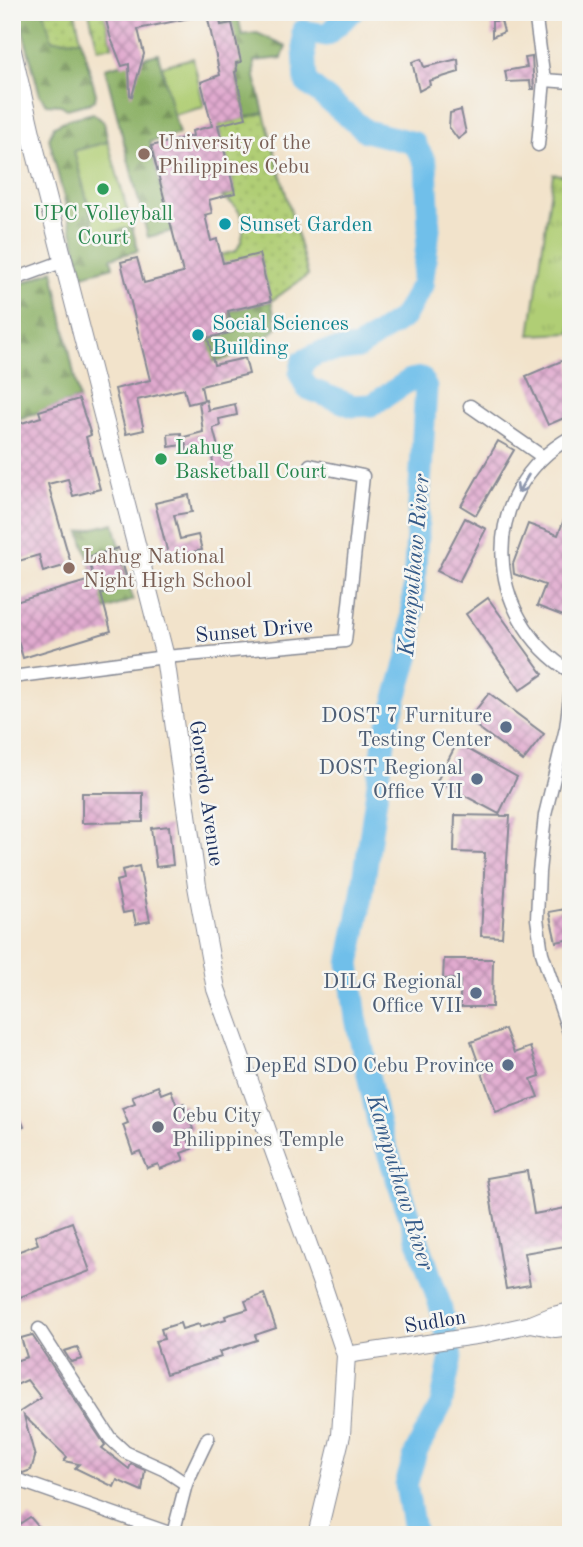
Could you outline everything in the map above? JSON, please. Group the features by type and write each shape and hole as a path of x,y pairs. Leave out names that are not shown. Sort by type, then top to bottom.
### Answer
{"main road":[{"name":"Gorordo Avenue","path":"12,51 166,657 197,886 216,989 346,1355 341,1435 317,1535"}],"street":[{"path":"535,12 544,80 538,145"},
{"path":"544,80 571,82"},
{"path":"12,280 64,261"},
{"path":"470,406 543,457"},
{"path":"571,437 543,457 527,475 512,504 503,535 503,568 510,600 525,629 546,654 571,672"},
{"name":"Sunset Drive","path":"12,677 166,657 345,641 363,476 310,465"},
{"path":"571,689 565,752 545,815 537,919 542,953 571,1038"},
{"name":"Sudlon","path":"346,1355 482,1335 531,1324 571,1311"},
{"name":"Sudlon","path":"531,1324 555,1329 571,1327"},
{"path":"39,1329 110,1438 125,1452 165,1470 186,1484"},
{"path":"12,1478 174,1534 186,1484 208,1438"}],"green space":[{"path":"18,12 44,12 53,40 81,40 96,94 95,100 67,109 61,105 46,104 40,95"},
{"path":"44,12 75,12 81,40 52,40"},
{"path":"89,12 104,12 112,46 98,49"},
{"path":"209,12 237,12 242,35 257,33 286,46 282,58 254,61 264,113 246,118 236,75 226,73 237,71 232,23 221,25 219,17 208,19"},
{"path":"158,54 179,134 150,142 173,231 148,237 105,68"},
{"path":"193,58 204,107 173,115 162,66"},
{"path":"93,113 104,122 108,142 74,151 97,236 132,227 138,251 111,258 113,267 83,275 49,138 54,126"},
{"path":"264,113 308,275 271,301 259,255 241,259 226,278 221,255 236,251 243,236 243,228 240,213 221,197 235,193 218,125"},
{"name":"UPC Volleyball Court","path":"108,142 132,227 97,236 74,151"},
{"path":"553,174 571,176 571,333 530,335"},
{"path":"53,270 79,399 12,421 12,288"},
{"path":"271,301 277,328 248,354 175,370 210,350 208,338 233,332 229,311"},
{"path":"114,523 133,600 105,610 80,532"}],"building":[{"path":"104,12 193,12 194,17 138,29 144,54 132,96 129,64 122,66"},
{"path":"219,16 221,25 232,23 241,62 236,63 235,72 246,118 218,125 235,193 209,200 212,213 205,215 211,241 217,239 223,263 259,254 271,301 228,311 233,332 208,338 214,365 245,358 249,374 201,386 204,400 188,404 184,389 137,400 144,430 126,434 115,389 150,380 121,262 137,258 144,283 183,273 151,146 193,136 192,131 212,126 201,82 220,75 208,19"},
{"path":"492,21 501,21 504,32 492,37"},
{"path":"532,57 534,89 531,89 530,81 507,82 505,71 527,67 525,58"},
{"path":"421,59 424,67 458,59 459,72 429,81 430,85 419,91 412,62"},
{"path":"461,110 466,133 458,139 449,127 450,113"},
{"path":"571,357 571,415 548,425 526,376"},
{"path":"79,399 91,435 86,437 100,489 73,496 68,479 48,484 71,564 43,572 39,555 12,563 12,426 41,417 39,411"},
{"path":"206,400 208,410 235,404 237,415 219,419 220,426 213,428 218,447 188,454 184,437 203,432 199,402"},
{"path":"181,433 182,445 169,447 168,434"},
{"path":"498,441 514,450 476,515 461,506"},
{"path":"230,449 233,476 216,479 211,451"},
{"path":"189,495 192,512 174,515 180,539 198,535 202,550 183,554 184,558 170,562 155,503"},
{"path":"570,504 571,619 537,606 545,585 514,574 513,564 528,524 558,535"},
{"path":"465,518 486,529 459,582 437,571"},
{"path":"118,548 129,586 101,594 111,631 23,658 15,630 12,632 12,603 94,579 88,557"},
{"path":"488,598 543,674 520,690 466,614"},
{"name":"DOST 7 Furniture Testing Center","path":"489,693 544,734 523,761 468,720"},
{"name":"DOST Regional Office VII","path":"457,743 517,777 499,814 437,781"},
{"path":"82,793 143,793 143,822 82,823"},
{"path":"455,815 510,816 502,937 481,936 485,853 454,852"},
{"path":"169,826 173,865 156,867 151,828"},
{"path":"139,866 150,921 136,924 133,911 123,913 116,881 124,879 122,870"},
{"path":"571,908 571,939 556,942 549,912"},
{"name":"DILG Regional Office VII","path":"444,959 493,959 492,1007 460,1007 460,979 443,979"},
{"name":"DepEd SDO Cebu Province","path":"505,1029 514,1053 530,1047 540,1076 531,1079 538,1097 496,1112 471,1042"},
{"name":"Cebu City Philippines Temple","path":"158,1086 161,1094 171,1090 177,1106 184,1103 193,1129 185,1132 192,1149 181,1153 184,1160 160,1169 158,1164 147,1168 140,1151 133,1154 123,1125 128,1123 122,1108 135,1103 132,1096"},
{"path":"12,1097 24,1127 12,1131"},
{"path":"527,1171 534,1214 571,1207 571,1245 524,1253 530,1285 506,1289 487,1178"},
{"path":"72,1222 90,1271 12,1300 12,1254 38,1244 35,1236"},
{"path":"264,1294 276,1328 255,1335 257,1340 219,1352 221,1357 166,1374 155,1341 164,1339 161,1329 180,1323 182,1329 199,1324 200,1327 226,1319 225,1316 248,1309 245,1301"},
{"path":"32,1335 105,1445 102,1448 129,1469 131,1464 145,1470 142,1491 117,1480 114,1487 75,1468 79,1464 64,1461 67,1457 24,1416 35,1457 31,1470 23,1473 12,1469 12,1417 41,1398 27,1380 12,1387 12,1362 27,1357 21,1338"},
{"path":"77,1347 82,1359 71,1362 64,1351"},
{"path":"30,1517 46,1535 12,1535 12,1529"}],"waterway":[{"name":"Kamputhaw River","path":"352,12 326,35 303,31 306,82 366,131 414,143 426,164 429,229 422,285 404,317 358,348 319,353 303,361 300,374 307,388 353,406 372,405 410,380 421,378 426,388 410,651 385,735 349,964 356,1018 379,1126 440,1305 451,1357 441,1405 416,1452 406,1485 415,1535"}],"place":[{"name":"University of the Philippines Cebu","path":"144,154"},
{"name":"UPC Volleyball Court","path":"103,189"},
{"name":"Sunset Garden","path":"225,224"},
{"name":"Social Sciences Building","path":"198,335"},
{"name":"Lahug Basketball Court","path":"161,459"},
{"name":"Lahug National Night High School","path":"69,568"},
{"name":"DOST 7 Furniture Testing Center","path":"506,727"},
{"name":"DOST Regional Office VII","path":"477,779"},
{"name":"DILG Regional Office VII","path":"476,993"},
{"name":"DepEd SDO Cebu Province","path":"508,1065"},
{"name":"Cebu City Philippines Temple","path":"158,1127"}]}
